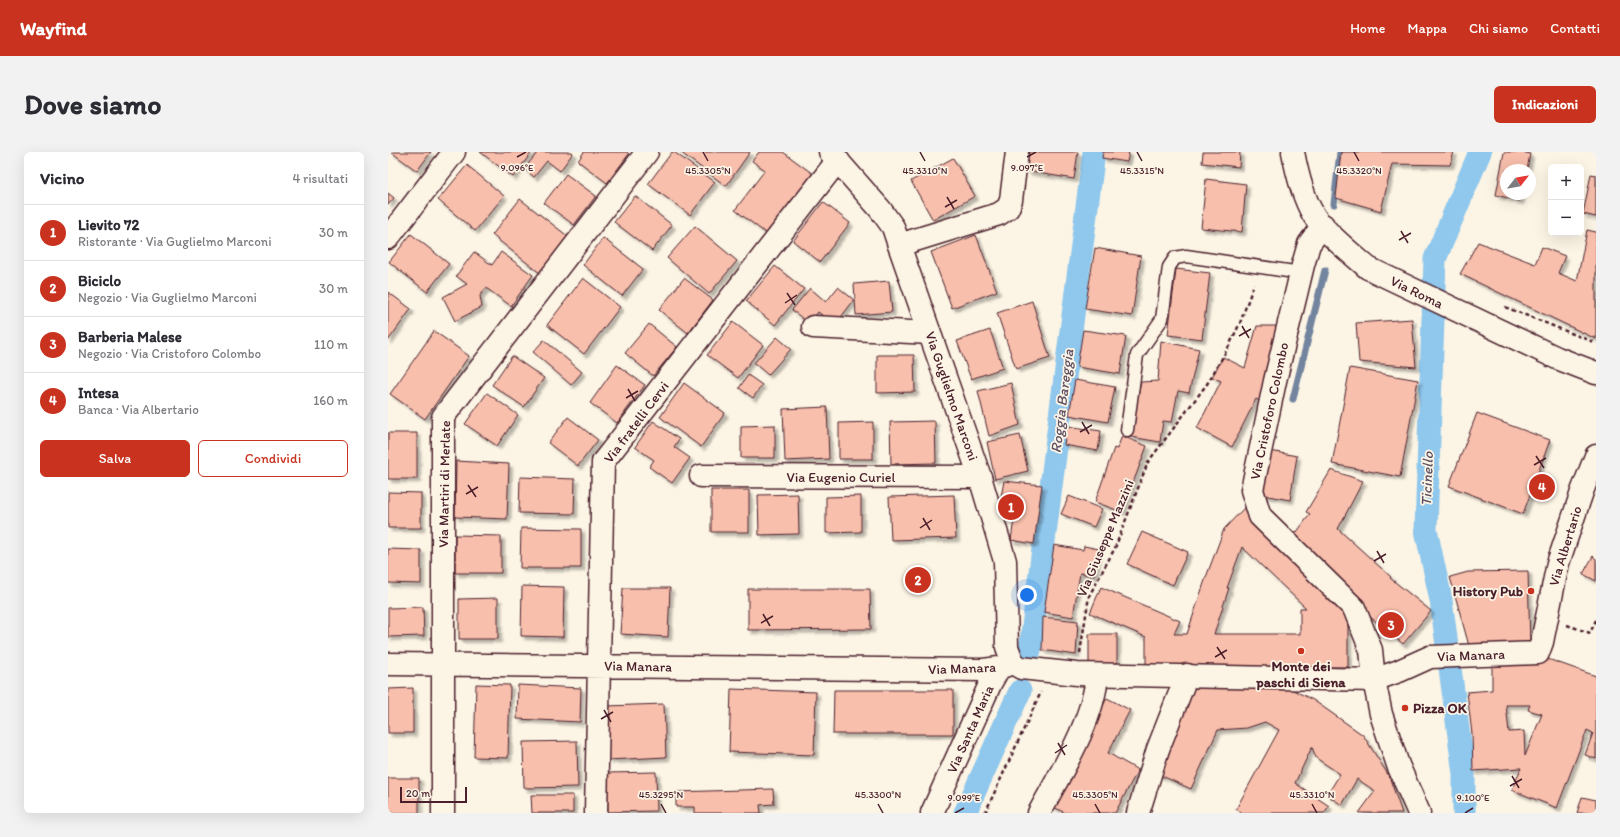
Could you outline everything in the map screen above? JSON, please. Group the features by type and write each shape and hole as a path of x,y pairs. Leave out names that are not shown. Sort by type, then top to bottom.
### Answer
{"street":[{"path":"388,238 454,152"},
{"name":"Via Martiri di Merlate","path":"443,813 443,417 647,152"},
{"path":"899,245 1000,214 1008,208 1011,200 1017,152"},
{"name":"Via Roma","path":"1292,152 1299,179 1313,214 1342,246 1368,268 1462,314 1557,358 1596,374"},
{"name":"Via Guglielmo Marconi","path":"834,156 880,209 892,227 980,478 1005,561 1006,665"},
{"name":"Via fratelli Cervi","path":"596,813 603,462 834,156"},
{"name":"Via Cristoforo Colombo","path":"1323,225 1309,244 1301,273 1275,381 1252,490 1260,516 1354,608 1370,650 1381,714 1398,764 1419,813"},
{"path":"813,327 930,333"},
{"name":"Via Albertario","path":"1547,615 1558,563 1583,489 1596,456"},
{"name":"Via Eugenio Curiel","path":"701,476 980,478"},
{"name":"Via Manara","path":"388,664 983,670 1006,665 1087,675 1187,675 1374,680 1430,657 1538,653 1542,642 1547,615"},
{"name":"Via Santa Maria","path":"932,813 991,682 1006,665"},
{"path":"1039,813 1078,741 1093,699 1087,675"},
{"path":"1138,813 1158,749 1187,675"}],"lane":[{"path":"1127,430 1137,354 1162,318 1169,267 1175,258 1186,256 1301,273"}],"path":[{"name":"Via Giuseppe Mazzini","path":"1087,675 1089,596 1115,548 1148,462 1207,384 1228,348 1240,323 1253,286 1263,267"},
{"path":"1503,306 1596,343"},
{"path":"1590,633 1596,620"},
{"path":"985,813 1050,671"}],"building":[{"path":"391,152 431,152 417,171"},
{"path":"480,152 532,152 513,177"},
{"path":"538,152 573,153 560,171 547,161 534,177 524,169"},
{"path":"584,152 627,152 629,154 607,183 578,161"},
{"path":"672,152 715,182 690,215 648,184"},
{"path":"680,152 750,152 726,186"},
{"path":"759,152 783,152 813,174 768,235 735,210 765,170 752,161"},
{"path":"1029,152 1078,152 1074,179 1026,171"},
{"path":"1103,152 1129,152 1127,162 1102,158"},
{"path":"1203,152 1240,152 1239,167 1202,163"},
{"path":"1341,152 1454,152 1450,165 1392,164 1381,211 1336,198"},
{"path":"1504,152 1522,152 1530,154 1528,164 1502,164"},
{"path":"953,158 975,196 933,220 911,181"},
{"path":"467,165 504,196 475,231 438,200"},
{"path":"566,174 596,196 574,225 544,203"},
{"path":"1500,174 1500,196 1496,195"},
{"path":"1591,174 1596,175 1596,217 1584,214"},
{"path":"1206,179 1246,184 1242,232 1201,228"},
{"path":"388,193 394,198 388,205"},
{"path":"635,196 672,225 652,251 614,222"},
{"path":"520,199 570,238 541,274 492,235"},
{"path":"823,202 850,223 820,262 793,241"},
{"path":"695,226 737,261 709,294 667,258"},
{"path":"1587,230 1596,232 1596,339 1460,274 1478,242 1535,264 1542,247 1565,256 1558,273 1577,281"},
{"path":"411,234 449,264 427,292 389,262"},
{"path":"976,235 997,291 952,308 931,252"},
{"path":"603,238 643,269 622,296 583,265"},
{"path":"1095,248 1141,256 1132,316 1085,309"},
{"path":"474,252 492,265 501,252 533,275 511,306 486,288 480,296 482,307 455,321 443,297 467,284 456,276"},
{"path":"775,266 804,289 775,325 746,301"},
{"path":"1176,269 1210,273 1202,339 1168,335"},
{"path":"583,278 620,307 584,354 547,325"},
{"path":"684,278 713,300 688,333 659,310"},
{"path":"889,281 892,312 856,315 854,284"},
{"path":"838,287 854,300 835,325 818,312 809,324 792,310 810,288 826,302"},
{"path":"388,292 411,309 388,341"},
{"path":"1032,301 1050,358 1016,369 997,313"},
{"path":"1412,319 1416,367 1359,362 1356,323"},
{"path":"733,322 763,345 738,378 707,355"},
{"path":"649,324 677,347 653,376 625,353"},
{"path":"1257,326 1279,326 1264,404 1256,399 1232,447 1197,428 1221,381 1212,377 1223,357 1245,368"},
{"path":"990,330 1003,368 971,379 957,341"},
{"path":"1083,330 1126,336 1120,374 1077,367"},
{"path":"434,331 469,356 425,419 390,394"},
{"path":"777,337 791,349 768,375 754,363"},
{"path":"544,340 582,372 571,385 533,352"},
{"path":"1161,341 1199,349 1189,393 1178,391 1172,422 1163,421 1160,442 1131,437 1141,382 1158,381"},
{"path":"877,355 914,355 915,392 877,393"},
{"path":"512,356 544,378 524,407 492,385"},
{"path":"617,365 645,385 617,423 590,403"},
{"path":"1350,368 1418,380 1400,477 1332,464"},
{"path":"748,375 762,385 753,398 739,388"},
{"path":"1075,380 1115,387 1108,422 1069,415"},
{"path":"684,383 725,413 701,447 660,417"},
{"path":"1011,383 1020,425 989,436 978,391"},
{"path":"487,393 518,415 497,446 465,424"},
{"path":"827,407 829,459 785,461 783,409"},
{"path":"1477,413 1550,440 1523,514 1449,486"},
{"path":"568,417 598,440 578,466 548,443"},
{"path":"653,421 679,439 674,447 690,458 672,483 649,467 654,460 635,447"},
{"path":"935,421 936,463 891,464 890,422"},
{"path":"873,422 873,459 839,459 839,423"},
{"path":"775,425 775,458 741,458 741,426"},
{"path":"1067,426 1101,431 1098,451 1064,445"},
{"path":"388,433 417,433 417,479 388,479"},
{"path":"1020,435 1028,471 995,479 987,442"},
{"path":"1122,436 1147,446 1122,512 1095,502 1114,448 1117,449"},
{"path":"1270,451 1297,456 1290,500 1263,495"},
{"path":"456,461 509,464 507,519 455,517"},
{"path":"1331,470 1363,481 1338,529 1391,577 1390,578 1431,611 1403,644 1363,611 1291,540 1310,514 1306,512"},
{"path":"520,477 575,479 574,514 519,513"},
{"path":"1004,481 1042,485 1034,544 1011,540 1016,505 1000,502"},
{"path":"711,490 749,490 749,532 711,532"},
{"path":"388,492 421,493 421,528 388,528"},
{"path":"798,494 799,534 759,535 758,495"},
{"path":"954,495 956,538 891,540 889,497"},
{"path":"861,496 861,532 826,533 826,497"},
{"path":"1069,496 1102,509 1094,527 1061,514"},
{"path":"1244,508 1348,607 1348,667 1146,668 1146,637 1090,613 1101,587 1180,621 1174,634 1187,634 1224,529","holes":["1242,547 1306,608 1300,608 1300,634 1214,634 1229,588 1227,588"]},
{"path":"521,528 581,529 581,568 520,568"},
{"path":"1142,532 1188,552 1173,585 1127,564"},
{"path":"455,535 501,536 501,573 455,573"},
{"path":"1054,545 1083,550 1084,546 1099,549 1094,576 1080,573 1073,617 1044,612"},
{"path":"388,549 421,550 421,584 388,583"},
{"path":"1593,556 1596,559 1596,581 1583,574"},
{"path":"1528,571 1530,645 1469,646 1450,577 1468,572"},
{"path":"522,586 564,587 563,637 521,636"},
{"path":"623,588 670,588 668,637 620,634"},
{"path":"748,589 870,589 871,629 748,630"},
{"path":"498,598 498,639 459,639 459,599"},
{"path":"423,607 424,636 388,637 388,608"},
{"path":"1043,617 1078,621 1076,655 1042,650"},
{"path":"1089,634 1117,634 1117,666 1089,665"},
{"path":"1492,657 1545,658 1596,676 1596,759 1585,755 1593,733 1587,730 1557,808 1512,790 1521,768 1473,771 1472,734 1467,692 1492,690","holes":["1506,705 1530,705 1528,710 1542,714 1525,756 1524,731 1509,732"]},
{"path":"1189,683 1289,688 1313,700 1363,735 1389,776 1402,813 1359,813 1375,791 1357,779 1342,805 1327,795 1340,774 1316,758 1312,747 1295,783 1329,806 1324,813 1243,813 1236,809 1279,730 1265,722 1247,728 1218,730 1191,789 1153,772"},
{"path":"476,684 510,685 508,758 474,757"},
{"path":"518,685 581,688 580,722 517,719"},
{"path":"413,688 413,733 388,733 388,689"},
{"path":"731,689 816,692 814,755 729,752"},
{"path":"834,690 953,690 953,734 833,734"},
{"path":"1107,698 1130,710 1108,753 1138,770 1115,813 1065,813 1052,806"},
{"path":"664,704 666,757 608,760 606,706"},
{"path":"577,741 578,787 524,788 523,742"},
{"path":"656,772 657,811 608,812 607,773"},
{"path":"388,778 419,778 419,813 388,813"},
{"path":"773,789 774,804 760,805 761,813 695,813 695,807 676,807 676,792"},
{"path":"531,795 573,795 573,813 532,813"},
{"path":"1582,797 1596,800 1596,813 1577,813"}],"waterway":[{"name":"Roggia Bareggia","path":"1030,650 1094,152"},
{"path":"1334,204 1340,152"},
{"name":"Ticinello","path":"1464,813 1464,774 1441,600 1426,530 1435,259 1480,152"},
{"path":"1293,399 1325,270"},
{"name":"Roggia Bareggia","path":"965,813 1020,691"}],"place":[{"name":"Intesa","path":"1542,487"},
{"name":"Lievito 72","path":"1011,507"},
{"name":"Biciclo","path":"918,580"},
{"name":"History Pub","path":"1531,591"},
{"name":"Barberia Malese","path":"1391,625"},
{"name":"Monte dei paschi di Siena","path":"1301,651"},
{"name":"Pizza OK","path":"1405,708"}]}
